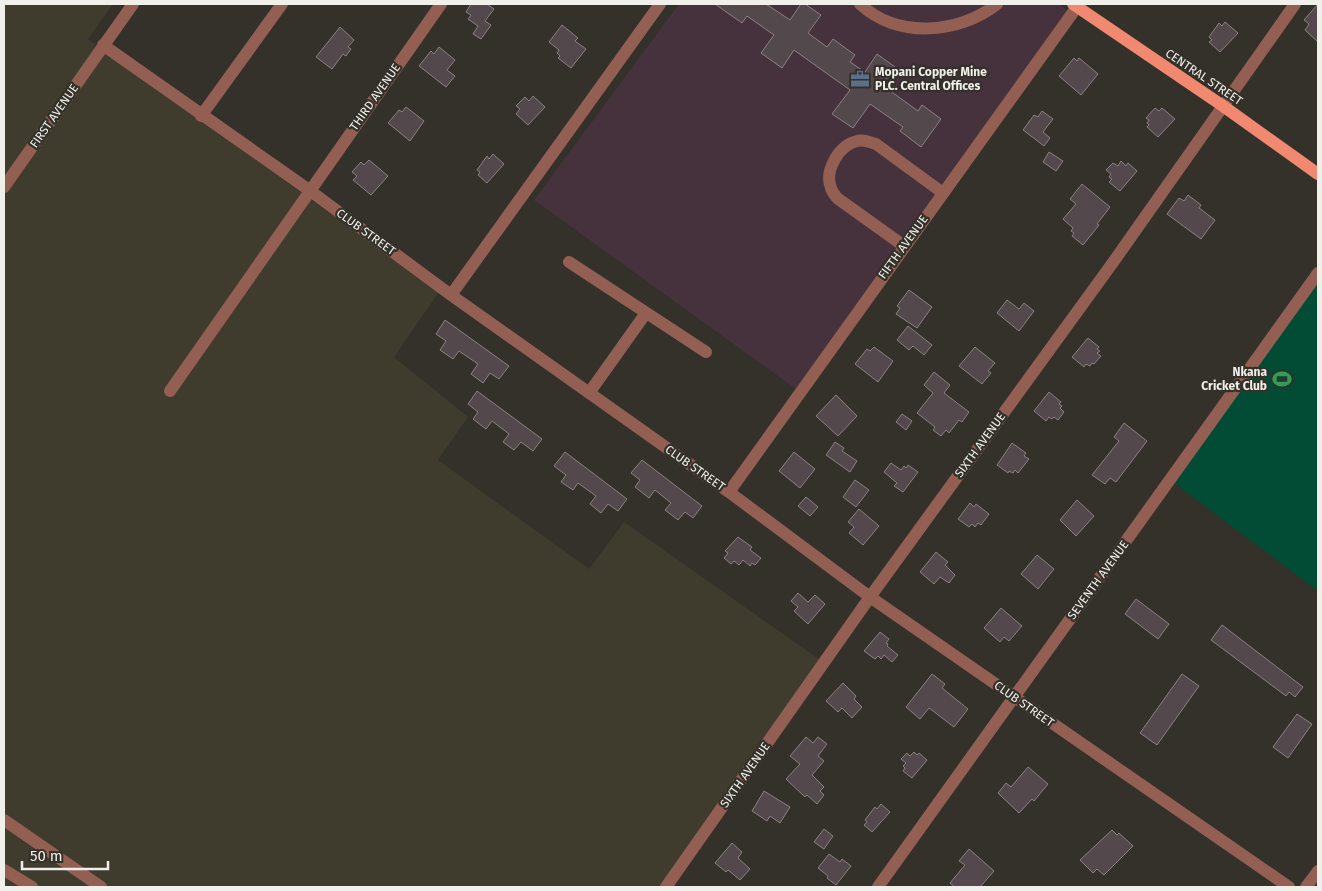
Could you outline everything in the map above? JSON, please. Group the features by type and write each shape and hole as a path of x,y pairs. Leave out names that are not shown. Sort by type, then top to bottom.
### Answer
{"main road":[{"name":"CENTRAL STREET","path":"1076,5 1318,174"}],"street":[{"name":"FIRST AVENUE","path":"5,181 133,4"},
{"path":"201,116 282,4"},
{"name":"THIRD AVENUE","path":"170,391 441,4"},
{"path":"451,295 660,4"},
{"path":"860,4 884,20 906,27 931,29 969,20 997,4"},
{"name":"SIXTH AVENUE","path":"666,887 870,596 1069,323 1295,4"},
{"name":"FIFTH AVENUE","path":"729,492 1076,5"},
{"name":"CLUB STREET","path":"103,45 201,116 309,190 451,295 729,492 870,596 1289,887"},
{"path":"904,246 837,198 831,189 829,178 836,158 849,144 866,140 876,144 943,193"},
{"path":"569,262 706,352"},
{"name":"SEVENTH AVENUE","path":"878,887 1318,273"},
{"path":"589,393 646,313"},
{"path":"4,820 101,887"},
{"path":"4,870 32,887"},
{"path":"1306,887 1318,871"}],"shaded area":[{"path":"4,4 113,4 88,39 439,292 394,357 468,417 438,460 589,569 624,522 823,662 665,887 4,887"},
{"path":"679,4 1058,4 1069,11 796,389 534,200"}],"green space":[{"name":"Nkana Cricket Club","path":"1318,276 1318,591 1174,483"}],"building":[{"path":"471,4 487,4 494,9 485,21 491,25 481,39 473,34 478,26 468,19 471,15 466,12"},
{"name":"Mopani Copper Mine PLC. Central Offices","path":"715,4 766,4 790,20 801,4 805,4 821,15 808,33 827,47 833,39 855,55 850,62 865,72 877,54 895,67 882,85 918,111 922,105 941,119 921,147 900,131 903,127 870,104 853,128 832,114 850,90 794,50 782,68 761,53 774,35 747,16 742,23"},
{"path":"1318,4 1318,42 1305,30 1309,24 1304,20"},
{"path":"1225,22 1238,33 1220,52 1209,42 1212,40 1209,37 1219,23 1222,26"},
{"path":"562,25 578,38 575,41 586,49 571,68 558,58 560,56 557,53 559,50 549,42"},
{"path":"340,27 354,40 348,47 351,49 346,56 343,54 332,69 316,57"},
{"path":"439,47 455,60 447,70 455,76 446,87 419,66 431,51 434,54"},
{"path":"1074,58 1077,61 1079,58 1098,74 1081,95 1059,76"},
{"path":"533,96 545,107 528,125 516,114 520,109 516,106 525,97 529,101"},
{"path":"406,107 424,121 410,141 388,123 399,110 402,112"},
{"path":"1155,108 1159,111 1162,108 1175,119 1158,137 1147,127 1149,120 1146,118"},
{"path":"1042,111 1053,119 1043,132 1050,138 1044,146 1023,130 1034,115 1038,117"},
{"path":"1049,152 1063,161 1056,171 1043,162"},
{"path":"493,154 504,164 487,183 478,175 480,172 477,170 487,156 489,159"},
{"path":"369,160 388,176 371,195 353,180 357,176 352,172 361,162 364,165"},
{"path":"1121,161 1126,166 1128,163 1137,171 1120,191 1109,182 1112,179 1109,177 1111,174 1106,170 1113,163 1118,166"},
{"path":"1082,184 1110,207 1083,245 1072,236 1074,233 1071,231 1073,228 1063,219 1076,204 1070,199"},
{"path":"1188,195 1201,205 1199,208 1215,220 1201,239 1167,214 1179,198 1184,201"},
{"path":"909,290 932,307 917,328 896,314 900,308 897,306"},
{"path":"1007,300 1019,309 1024,303 1034,311 1019,331 997,313"},
{"path":"445,320 509,366 499,379 490,373 483,383 471,374 478,364 459,351 453,359 440,350 446,341 436,334"},
{"path":"908,326 932,345 924,355 913,346 909,350 897,340"},
{"path":"1088,338 1099,347 1097,349 1100,351 1097,353 1101,356 1094,364 1092,363 1090,366 1086,364 1084,367 1072,357"},
{"path":"874,347 893,361 878,382 855,364 867,349 870,351"},
{"path":"975,347 995,363 988,371 991,373 982,384 959,366"},
{"path":"934,372 950,385 944,393 969,412 962,422 959,420 949,433 946,430 941,436 933,430 935,427 917,413 933,393 924,385"},
{"path":"477,391 542,439 533,451 521,442 514,450 503,442 509,434 492,421 486,429 473,419 478,412 468,404"},
{"path":"1049,392 1061,402 1059,404 1062,406 1060,408 1064,412 1058,420 1054,417 1052,419 1049,417 1046,421 1034,411"},
{"path":"836,395 857,416 838,436 816,416"},
{"path":"902,414 912,421 906,430 896,422"},
{"path":"1124,423 1147,441 1116,482 1110,478 1105,484 1092,475 1119,441 1114,437"},
{"path":"835,442 844,448 842,451 857,461 850,472 826,455"},
{"path":"1012,443 1026,453 1024,456 1029,459 1018,473 1015,470 1013,473 1009,471 1008,473 997,465"},
{"path":"565,452 627,499 618,511 608,504 601,513 590,504 596,496 578,483 573,490 561,482 566,475 554,466"},
{"path":"794,452 815,469 800,488 779,471"},
{"path":"642,460 702,506 693,518 685,512 678,520 665,510 671,503 655,490 649,498 635,487 640,480 631,473"},
{"path":"891,463 901,470 904,466 906,468 908,465 918,472 903,492 894,486 897,483 884,472"},
{"path":"855,480 869,490 856,507 843,497"},
{"path":"806,497 818,507 810,516 798,506"},
{"path":"1077,500 1094,516 1076,536 1060,520"},
{"path":"970,503 974,507 976,504 989,514 981,525 978,523 975,527 972,524 969,527 958,519"},
{"path":"859,509 879,526 863,545 849,533 854,527 848,522"},
{"path":"738,537 752,547 750,550 761,558 755,565 752,563 750,566 743,560 739,565 734,561 731,564 724,558 728,553 725,551"},
{"path":"936,552 948,562 945,565 955,575 949,583 940,577 934,584 920,572"},
{"path":"1037,555 1054,569 1038,589 1021,574"},
{"path":"798,593 808,602 815,595 825,604 808,624 794,611 798,607 791,601"},
{"path":"1136,599 1169,624 1158,639 1125,614"},
{"path":"1001,608 1022,626 1009,641 1004,637 1000,642 984,628"},
{"path":"1222,625 1303,687 1295,697 1289,692 1286,696 1211,640"},
{"path":"880,632 889,639 886,643 888,644 887,646 898,655 892,662 884,655 881,659 878,656 875,659 864,651"},
{"path":"932,674 945,684 942,688 968,709 954,727 929,708 920,719 906,707"},
{"path":"1182,674 1199,686 1157,745 1140,733"},
{"path":"843,683 856,696 854,699 862,707 852,718 842,708 838,712 826,701"},
{"path":"1297,714 1312,724 1288,758 1273,747"},
{"path":"806,737 813,743 818,737 827,744 818,756 824,761 812,775 824,787 820,791 824,795 817,804 807,795 805,797 786,779 800,764 790,756"},
{"path":"914,752 917,755 919,753 927,760 912,778 903,771 905,768 903,766 906,763 901,759 907,753 910,756"},
{"path":"1028,767 1048,784 1034,801 1032,799 1019,813 998,793 1006,783 1011,787"},
{"path":"764,791 790,807 780,823 770,816 767,821 752,811"},
{"path":"881,804 890,812 872,832 864,825 867,822 865,820 875,807 877,809"},
{"path":"824,829 833,836 824,849 814,842"},
{"path":"1112,830 1117,835 1119,833 1133,846 1104,875 1097,869 1093,873 1080,860"},
{"path":"732,843 742,852 738,858 750,869 740,880 728,870 726,872 715,863"},
{"path":"969,849 994,871 980,887 955,887 950,883 965,865 959,861"},
{"path":"829,854 840,862 842,859 851,866 836,885 818,868"}],"place":[{"name":"Mopani Copper Mine PLC. Central Offices","path":"860,79"},
{"name":"Nkana Cricket Club","path":"1282,379"}]}
